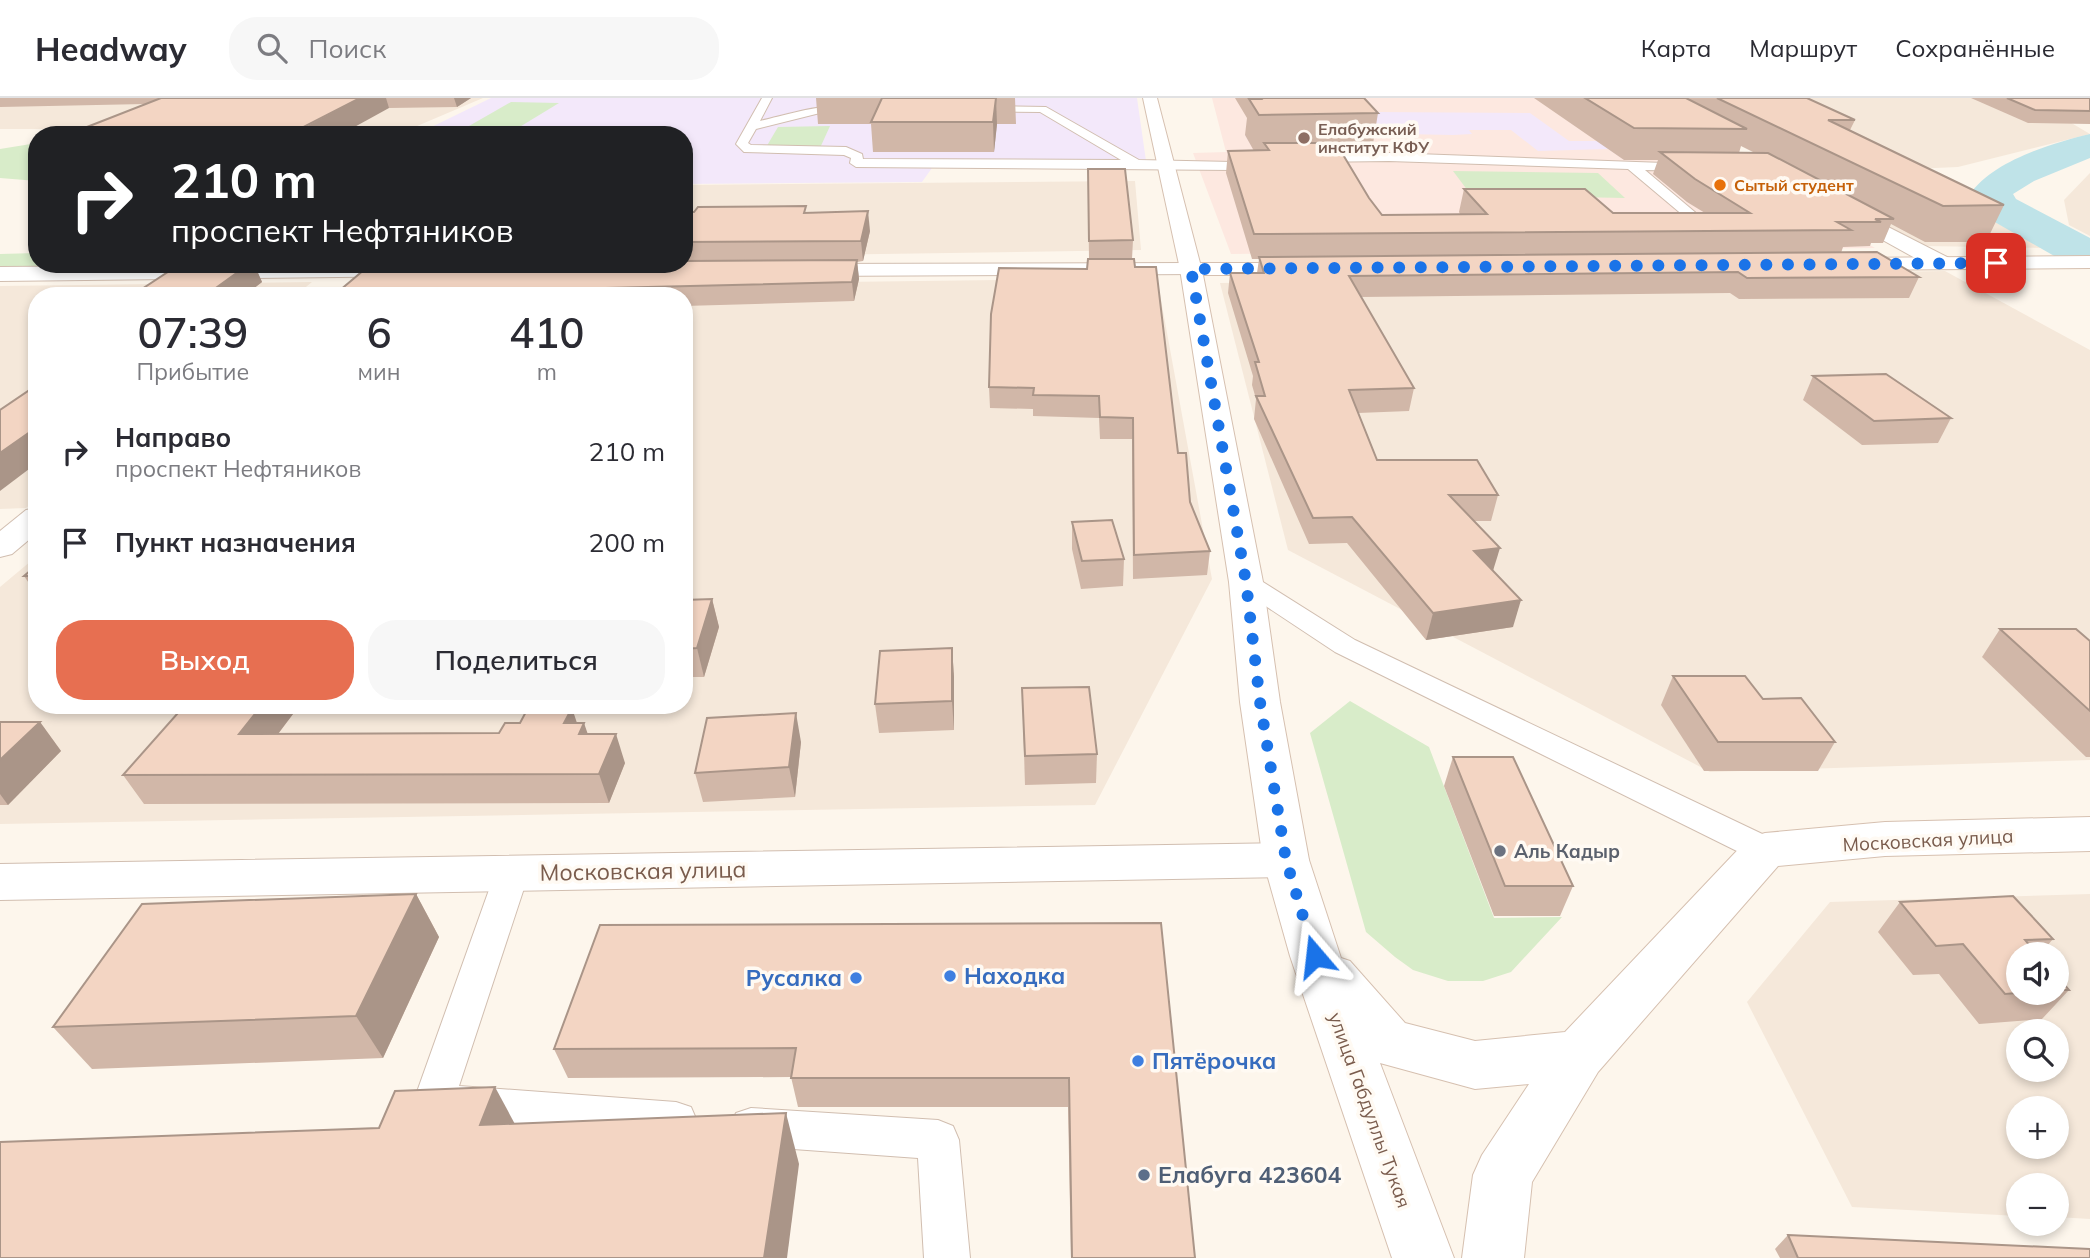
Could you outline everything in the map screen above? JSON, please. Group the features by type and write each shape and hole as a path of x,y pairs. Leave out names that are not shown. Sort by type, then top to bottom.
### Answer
{"street":[{"name":"улица Габдуллы Тукая","path":"1150,98 1191,269 1246,582 1260,702 1286,860 1315,956 1423,1258"},
{"path":"1824,200 1941,263"},
{"path":"1830,264 2090,262"},
{"path":"786,270 1328,269"},
{"path":"0,274 58,273"},
{"path":"324,287 342,273"},
{"path":"0,521 28,519"},
{"path":"0,547 28,525"},
{"name":"Московская улица","path":"1765,850 1885,839 2090,834"},
{"path":"1493,1258 1503,1175 1579,1055 1765,850"},
{"name":"Московская улица","path":"0,882 1286,860"},
{"path":"1315,956 1388,1042 1475,1065 1579,1055"}],"lane":[{"path":"766,98 742,144 748,149 846,151 858,156 856,163 1233,166 1261,158 1273,158"},
{"path":"970,105 968,109 1042,109 1136,164"},
{"path":"750,127 824,109 863,109"},
{"path":"1299,158 1389,157 1711,168"},
{"path":"1633,167 1702,224"},
{"path":"1246,582 1345,646 1765,850"},
{"path":"512,873 433,1103 938,1140 947,1258"}],"shaded area":[{"path":"0,98 483,98 417,126 28,126 28,129 0,129"},
{"path":"491,98 1137,98 1147,168 932,168 922,182 693,184 693,126 433,126"},
{"path":"1212,98 1584,98 1690,141 1875,248 1231,254 1193,153 1226,152"},
{"path":"1657,98 2029,98 2090,134 1958,167 1889,170 2048,248 1924,246"},
{"name":"Елабужский институт КФУ","path":"1374,112 1530,113 1569,141 1644,141 1675,160 1625,160 1608,149 1538,151 1511,130 1469,130 1472,134 1453,135 1356,131 1372,151 1254,150 1245,135 1312,135"},
{"path":"2090,173 2090,236 2069,225 2064,200"},
{"path":"1135,181 1141,250 693,257 693,185"},
{"path":"1945,271 2090,350 2090,760 1710,772 1288,550 1220,283"},
{"path":"1157,278 1212,579 1095,805 0,824 0,587 28,564 28,714 693,714 693,287 430,287"},
{"path":"312,282 306,287 28,287 28,506 0,509 0,286"},
{"path":"2090,894 2090,1219 2069,1218 2069,1173 2006,1173 2006,1215 1852,1207 1747,1002 1830,902"}],"green space":[{"path":"511,102 559,103 521,126 469,126"},
{"path":"830,126 820,148 765,149 778,127"},
{"path":"28,144 28,180 0,178 0,149"},
{"path":"1453,171 1598,173 1625,198 1471,195"},
{"path":"28,253 28,270 0,270 0,254"},
{"path":"1350,701 1429,747 1494,918 1562,917 1511,972 1483,981 1448,981 1413,970 1366,932 1310,733"}],"building":[{"path":"161,98 360,98 306,126 89,126"},
{"path":"882,98 996,98 993,122 871,122"},
{"path":"1364,98 1378,113 1259,115 1249,99"},
{"path":"1585,98 1686,98 1747,129 1634,128"},
{"path":"1717,98 1807,98 1855,120 1828,120 2004,205 1943,206"},
{"path":"2007,98 2090,98 2090,111 2035,110"},
{"path":"1264,143 1336,143 1382,215 1487,214 1464,189 1585,189 1613,213 1750,213 1695,179 1660,152 1768,153 1894,219 1875,219 1881,222 1837,222 1851,230 1254,234 1228,151 1269,150"},
{"path":"1088,169 1125,169 1133,240 1089,241"},
{"path":"806,206 804,213 868,211 861,241 693,242 693,212 698,207"},
{"path":"1877,252 1919,277 1747,278 1738,272 1349,276 1414,388 1349,390 1377,460 1477,460 1498,495 1449,495 1500,548 1474,551 1521,600 1433,613 1352,517 1313,518 1256,396 1265,396 1255,362 1259,362 1230,273 1264,273 1259,257"},
{"path":"1088,259 1134,259 1135,267 1156,267 1178,453 1186,453 1190,502 1210,551 1134,555 1133,418 1100,417 1099,396 1033,395 1034,388 989,387 991,314 999,268 1087,269"},
{"path":"857,260 852,282 647,287 344,287 360,273 693,273 693,261"},
{"path":"166,273 237,273 217,287 145,287"},
{"path":"1886,374 1951,418 1874,421 1813,376"},
{"path":"28,391 28,433 0,453 0,410"},
{"path":"1112,520 1124,559 1082,561 1072,522"},
{"path":"712,599 697,648 693,648 693,600"},
{"path":"2000,629 2076,629 2090,641 2090,711"},
{"path":"952,648 952,701 875,704 880,651"},
{"path":"1673,676 1745,676 1763,699 1801,698 1835,742 1718,742"},
{"path":"1089,687 1097,754 1025,756 1022,688"},
{"path":"796,713 789,767 695,773 707,718"},
{"path":"177,714 255,714 239,734 499,733 505,723 520,723 525,714 569,714 564,723 584,723 579,734 616,734 599,774 123,775"},
{"path":"0,722 40,722 0,760"},
{"path":"1453,757 1513,757 1573,886 1505,886"},
{"path":"416,894 356,1016 53,1027 142,904"},
{"path":"2013,896 2053,939 2006,942 2005,994 1963,944 1936,946 1900,902"},
{"path":"1161,923 1195,1258 1072,1258 1069,1078 791,1078 796,1048 554,1049 600,925"},
{"path":"495,1087 480,1125 786,1113 764,1258 0,1258 0,1142 379,1128 395,1091"},
{"path":"1788,1235 2090,1249 2090,1258 1798,1258"}],"waterway":[{"path":"2079,251 2001,208 1991,194 1997,187 2020,173 2090,145"}],"place":[{"name":"Елабужский институт КФУ","path":"1304,138"},
{"name":"Сытый студент","path":"1720,185"},
{"name":"Аль Кадыр","path":"1500,851"},
{"name":"Находка","path":"950,976"},
{"name":"Русалка","path":"856,978"},
{"name":"Пятёрочка","path":"1138,1061"},
{"name":"Елабуга 423604","path":"1144,1175"}],"route":[{"path":"1315,956 1286,860 1260,702 1246,582 1191,269 1996,263"}]}
